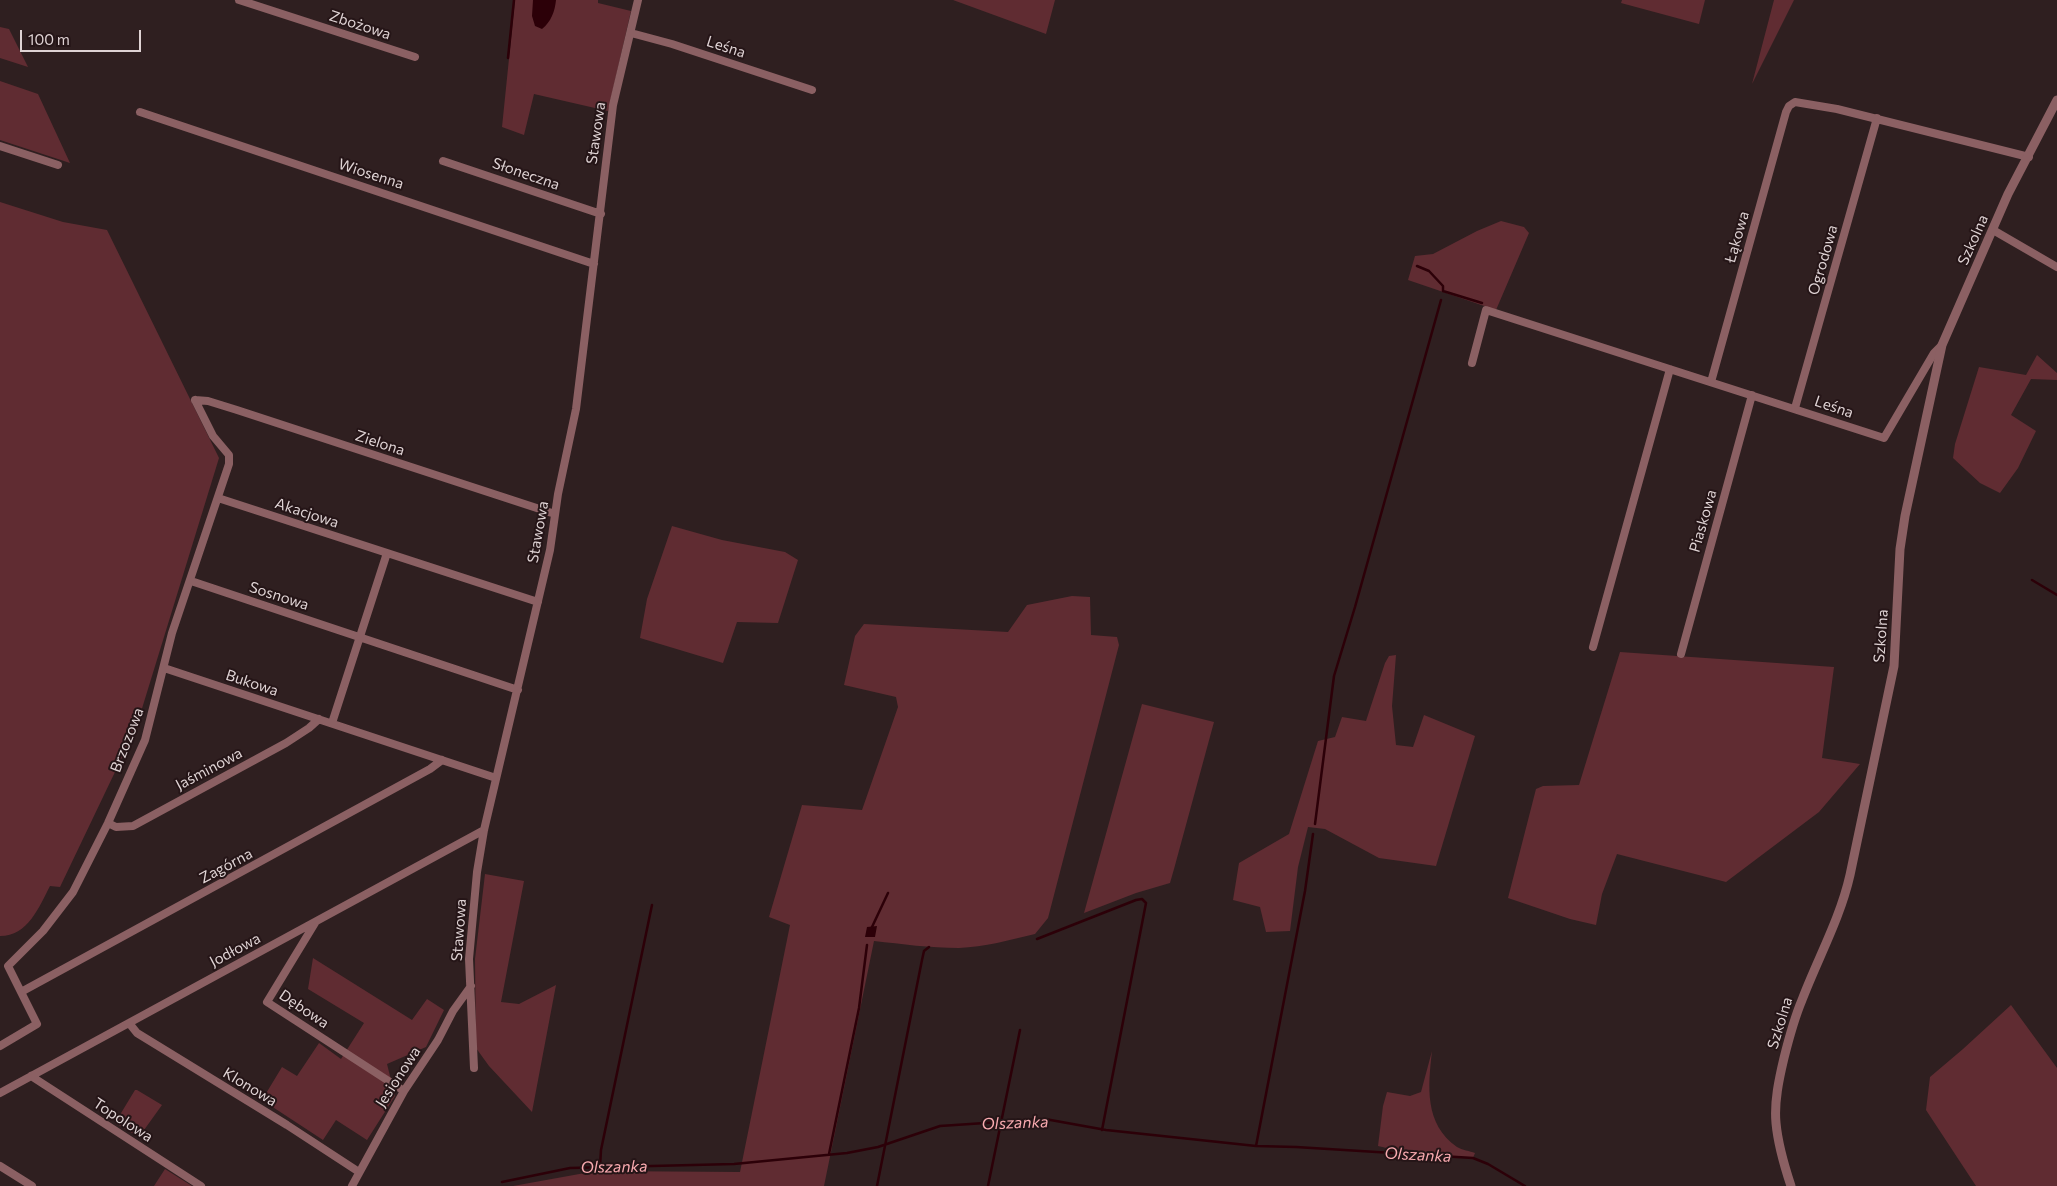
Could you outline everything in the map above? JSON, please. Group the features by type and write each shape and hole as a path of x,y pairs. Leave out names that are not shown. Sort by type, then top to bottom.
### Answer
{"street":[{"name":"Zbożowa","path":"239,0 415,57"},
{"name":"Stawowa","path":"474,1068 469,959 477,872 484,830 550,550 555,514 576,409 613,105 638,0"},
{"name":"Leśna","path":"631,33 672,44 812,90"},
{"name":"Szkolna","path":"1791,1186 1779,1146 1776,1122 1776,1098 1780,1072 1801,1001 1840,909 1850,875 1894,666 1900,549 1905,516 1942,345 2008,194 2029,157 2057,100"},
{"name":"Łąkowa","path":"1711,382 1789,106 1795,102 1877,118"},
{"name":"Wiosenna","path":"140,112 594,264"},
{"path":"1877,118 2029,157"},
{"name":"Ogrodowa","path":"1795,408 1877,118"},
{"path":"0,146 58,165"},
{"name":"Słoneczna","path":"443,161 601,214"},
{"path":"1993,230 2057,267"},
{"name":"Leśna","path":"1472,363 1486,310 1884,438 1925,372 1934,353 1942,345"},
{"path":"1593,647 1670,369"},
{"path":"1925,372 1936,373"},
{"name":"Piaskowa","path":"1681,654 1752,395"},
{"name":"Zielona","path":"195,400 208,401 237,410 555,514"},
{"name":"Brzozowa","path":"0,1046 37,1024 8,966 57,915 80,880 145,740 172,633 229,464 229,455 213,436 195,400"},
{"name":"Akacjowa","path":"218,498 538,602"},
{"path":"332,724 387,553"},
{"name":"Sosnowa","path":"190,581 518,690"},
{"name":"Bukowa","path":"164,668 496,778"},
{"name":"Jaśminowa","path":"108,823 116,827 133,826 286,743 319,719"},
{"name":"Zagórna","path":"21,992 269,858 430,769 442,760"},
{"name":"Jodłowa","path":"0,1093 484,830"},
{"name":"Dębowa","path":"316,921 267,1002 404,1091"},
{"name":"Jesionowa","path":"352,1186 404,1091 438,1040 453,1011 471,986"},
{"name":"Klonowa","path":"129,1023 137,1033 287,1125 359,1172"},
{"name":"Topolowa","path":"32,1076 201,1186"},
{"path":"0,1166 32,1186"}],"shaded area":[{"path":"515,0 598,0 598,3 631,11 608,111 534,94 524,135 502,127"},
{"path":"533,0 556,0 552,16 542,29 535,26 532,16"},
{"path":"953,0 1055,0 1046,34"},
{"path":"1622,0 1705,0 1699,24 1621,3"},
{"path":"1774,0 1794,0 1752,84"},
{"path":"0,27 9,29 28,67 0,58"},
{"path":"0,81 38,94 70,163 0,140"},
{"path":"0,202 63,222 107,230 219,458 136,728 60,887 50,886 37,911 25,926 10,935 0,936"},
{"path":"1501,221 1524,227 1529,233 1496,310 1408,280 1415,256 1433,254"},
{"path":"2037,355 2057,373 2057,380 2031,379 2011,415 2036,431 2018,468 2000,493 1980,483 1953,458 1955,444 1979,367 2026,375"},
{"path":"672,526 722,540 785,552 798,560 778,623 737,622 723,663 640,638 647,599"},
{"path":"1072,596 1090,597 1091,635 1117,637 1119,645 1048,918 1035,934 978,946 959,948 916,946 874,941 824,1186 513,1186 596,1171 740,1172 790,925 769,917 802,805 862,810 898,707 896,697 844,685 855,636 864,624 1008,632 1027,605"},
{"path":"1620,652 1834,667 1822,758 1860,764 1819,812 1726,882 1617,854 1602,894 1596,925 1570,919 1508,898 1536,789 1543,786 1579,785"},
{"path":"1396,655 1392,706 1396,745 1413,747 1424,715 1475,736 1436,866 1379,858 1325,829 1308,827 1298,867 1290,931 1266,932 1260,907 1233,900 1239,863 1289,834 1318,741 1335,737 1342,717 1366,721 1385,663 1389,656"},
{"path":"1142,704 1214,722 1174,869 1170,883 1136,893 1084,913"},
{"path":"485,874 524,881 501,1002 519,1004 556,985 532,1112 489,1066 476,1048 475,959"},
{"path":"877,926 875,937 865,937 867,927"},
{"path":"313,958 412,1020 427,999 444,1010 426,1047 387,1064 395,1096 367,1140 336,1120 323,1140 262,1100 282,1067 297,1076 319,1043 341,1059 364,1023 308,989"},
{"path":"2011,1005 2057,1068 2057,1186 1976,1186 1926,1110 1930,1077"},
{"path":"1432,1051 1429,1091 1434,1116 1446,1138 1457,1147 1475,1153 1473,1158 1414,1154 1414,1150 1391,1149 1378,1146 1383,1106 1387,1092 1410,1096 1421,1092"},
{"path":"135,1090 162,1105 139,1137 115,1123"},
{"path":"165,1169 192,1186 154,1186"}],"waterway":[{"path":"508,58 514,0"},
{"path":"1417,266 1429,271 1443,286 1443,291"},
{"path":"1443,291 1482,303"},
{"path":"1315,824 1334,676 1441,300"},
{"path":"2032,580 2057,595"},
{"path":"1256,1146 1305,891 1313,834"},
{"path":"872,927 888,893"},
{"path":"1037,939 1136,900 1142,899 1146,903 1102,1130"},
{"path":"600,1167 601,1150 652,905"},
{"path":"829,1154 859,1008 867,945"},
{"path":"877,1186 922,960 924,951 929,947"},
{"path":"988,1186 1020,1030"},
{"name":"Olszanka","path":"502,1182 570,1168 734,1164 847,1153 878,1147 940,1126 1045,1119 1106,1130 1256,1146 1473,1158 1488,1164 1525,1186"}]}
